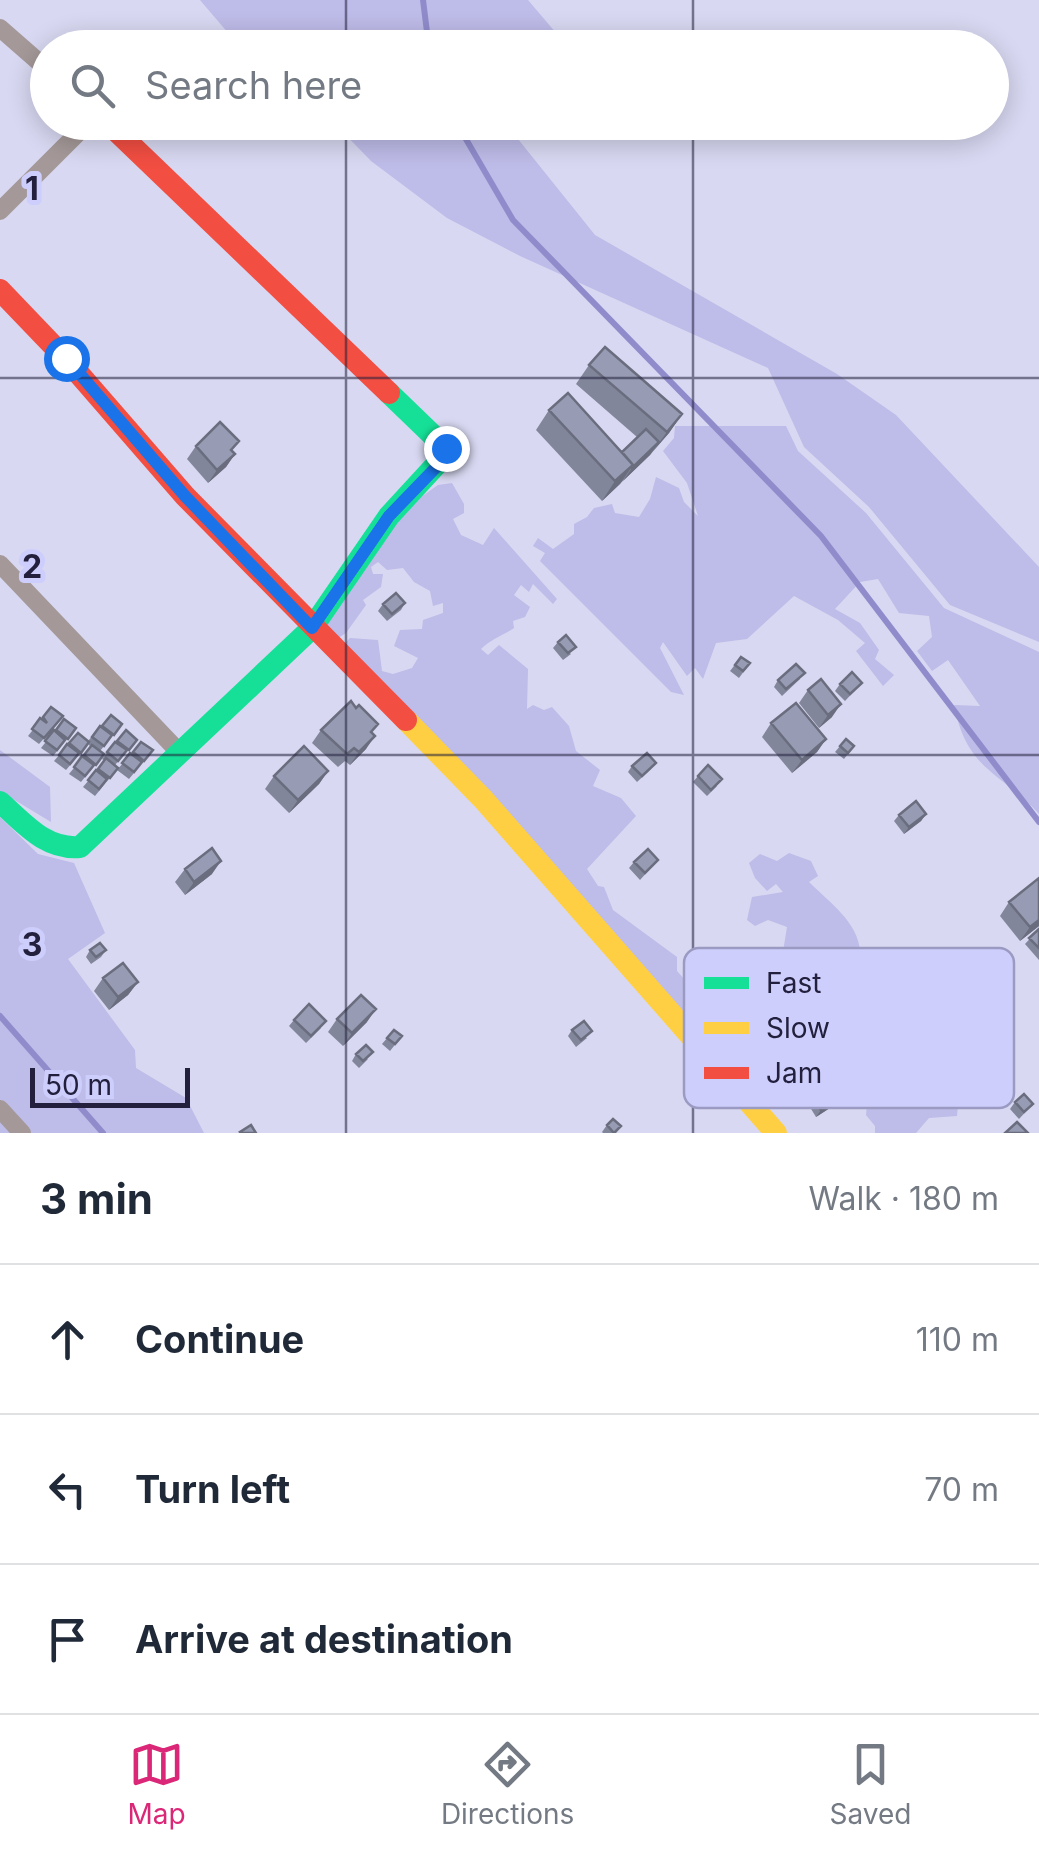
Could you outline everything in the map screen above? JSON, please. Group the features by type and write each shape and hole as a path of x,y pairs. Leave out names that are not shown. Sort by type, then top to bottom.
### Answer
{"street":[{"path":"0,28 30,54"},
{"path":"0,211 71,140"},
{"path":"0,802 50,846 67,850 80,847 312,628 389,516 447,456 446,448 127,140"},
{"path":"0,290 66,358 185,496 483,799 684,1028"},
{"path":"0,564 180,753"},
{"path":"754,1108 776,1133"},
{"path":"0,1109 22,1133"}],"shaded area":[{"path":"200,0 528,0 554,30 226,30"},
{"path":"351,140 519,140 595,235 837,374 896,415 1039,567 1039,642 950,605 869,507 804,447 768,368 520,256 447,218 371,161"},
{"path":"675,426 786,426 798,451 866,513 944,608 1039,652 1039,814 987,768 967,744 954,705 980,706 948,660 932,671 917,651 932,637 929,616 899,613 878,579 860,582 835,609 860,623 879,650 875,659 894,675 883,686 856,651 865,643 838,620 794,596 747,639 716,643 703,679 695,668 687,676 663,642 660,648 684,695 671,692 540,561 545,553 533,546 538,538 553,549 574,534 574,524 594,508 612,504 615,513 639,517 650,499 656,477 679,488 684,502 698,516 687,483 663,451 674,438"},
{"path":"452,483 464,504 464,513 453,519 461,535 483,545 494,528 557,599 553,604 533,584 529,592 521,585 514,595 530,607 525,617 513,621 514,628 481,649 488,655 499,645 528,669 527,709 533,705 544,710 552,707 569,726 576,751 600,770 593,786 621,798 636,816 587,869 598,886 604,887 613,910 677,957 677,971 684,979 684,1018 342,646 350,638 378,640 382,671 393,674 412,668 418,658 394,646 400,630 422,629 423,620 443,613 443,603 433,606 430,591 414,582 403,568 387,570 378,562 371,567 373,574 383,574 381,587 363,600 366,605 346,633 335,640 319,628 411,504 438,485"},
{"path":"0,750 50,787 51,822 13,799 0,804"},
{"path":"0,817 38,854 74,863 105,933 68,959 135,1050 136,1068 186,1098 204,1133 0,1133"},
{"path":"789,853 811,861 818,876 809,882 841,913 854,931 859,948 784,948 787,927 768,920 755,926 747,920 752,897 783,892 776,884 767,891 755,878 749,863 760,854 777,861"},
{"path":"867,1108 958,1108 957,1116 929,1118 916,1133 875,1133 875,1126 866,1115"}],"building":[{"path":"605,347 682,414 667,432 589,365"},
{"path":"568,393 633,465 615,481 549,410"},
{"path":"220,422 239,441 231,450 235,454 217,470 196,446"},
{"path":"646,429 659,442 632,468 622,452"},
{"path":"396,593 405,603 392,614 383,604"},
{"path":"566,635 576,647 568,653 558,642"},
{"path":"741,657 750,663 743,671 735,665"},
{"path":"796,664 805,673 786,689 778,680"},
{"path":"852,672 862,683 850,694 840,684"},
{"path":"821,679 841,704 828,715 808,690"},
{"path":"351,701 378,724 371,732 375,736 359,752 354,748 347,754 321,730"},
{"path":"796,703 826,739 802,760 771,723"},
{"path":"51,707 63,716 44,738 32,729 40,718 47,723 43,717"},
{"path":"111,715 122,724 114,735 102,726"},
{"path":"64,719 76,728 68,739 56,730"},
{"path":"100,726 112,735 104,746 92,737"},
{"path":"54,730 65,740 57,750 45,741"},
{"path":"126,730 137,740 129,750 117,741"},
{"path":"78,733 89,742 81,753 69,743"},
{"path":"846,739 854,746 848,753 840,746"},
{"path":"115,742 127,750 118,761 107,752"},
{"path":"141,742 153,750 144,761 133,752"},
{"path":"67,744 79,753 70,764 59,755"},
{"path":"92,745 104,754 96,765 84,755"},
{"path":"304,746 328,771 298,800 274,776"},
{"path":"130,753 142,762 134,772 122,763"},
{"path":"647,753 656,763 642,776 632,766"},
{"path":"82,756 94,765 85,776 74,767"},
{"path":"106,758 118,768 110,778 98,769"},
{"path":"708,765 722,779 711,790 698,776"},
{"path":"96,770 107,779 99,789 88,780"},
{"path":"916,801 926,814 909,827 899,815"},
{"path":"212,848 221,861 194,882 185,869"},
{"path":"648,849 658,860 645,873 634,862"},
{"path":"1039,878 1039,920 1030,927 1009,902"},
{"path":"1039,929 1039,948 1029,938"},
{"path":"100,943 106,950 96,957 90,950"},
{"path":"123,963 138,982 118,997 103,978"},
{"path":"361,995 376,1009 352,1033 337,1019"},
{"path":"309,1004 326,1021 311,1036 294,1020"},
{"path":"584,1021 592,1031 581,1040 572,1030"},
{"path":"394,1030 402,1036 395,1044 387,1038"},
{"path":"366,1045 373,1052 363,1061 356,1054"},
{"path":"1024,1094 1033,1104 1024,1112 1015,1102"},
{"path":"613,1119 621,1126 614,1133 607,1125"},
{"path":"1017,1122 1028,1133 1005,1133"},
{"path":"251,1125 256,1133 240,1132"}],"waterway":[{"path":"423,0 427,30"},
{"path":"466,140 513,220 821,536 1039,822"},
{"path":"0,1016 103,1133"}],"traffic: fast":[{"path":"0,802 46,840 80,847 312,628 389,516 447,453 389,393"}],"traffic: slow":[{"path":"406,720 483,799 684,1028"},
{"path":"754,1108 776,1133"}],"traffic: jam":[{"path":"126,140 389,393"},
{"path":"0,290 66,359 185,496 406,720"}],"route":[{"path":"66,358 185,496 312,628 389,516 447,456 446,448"}]}
